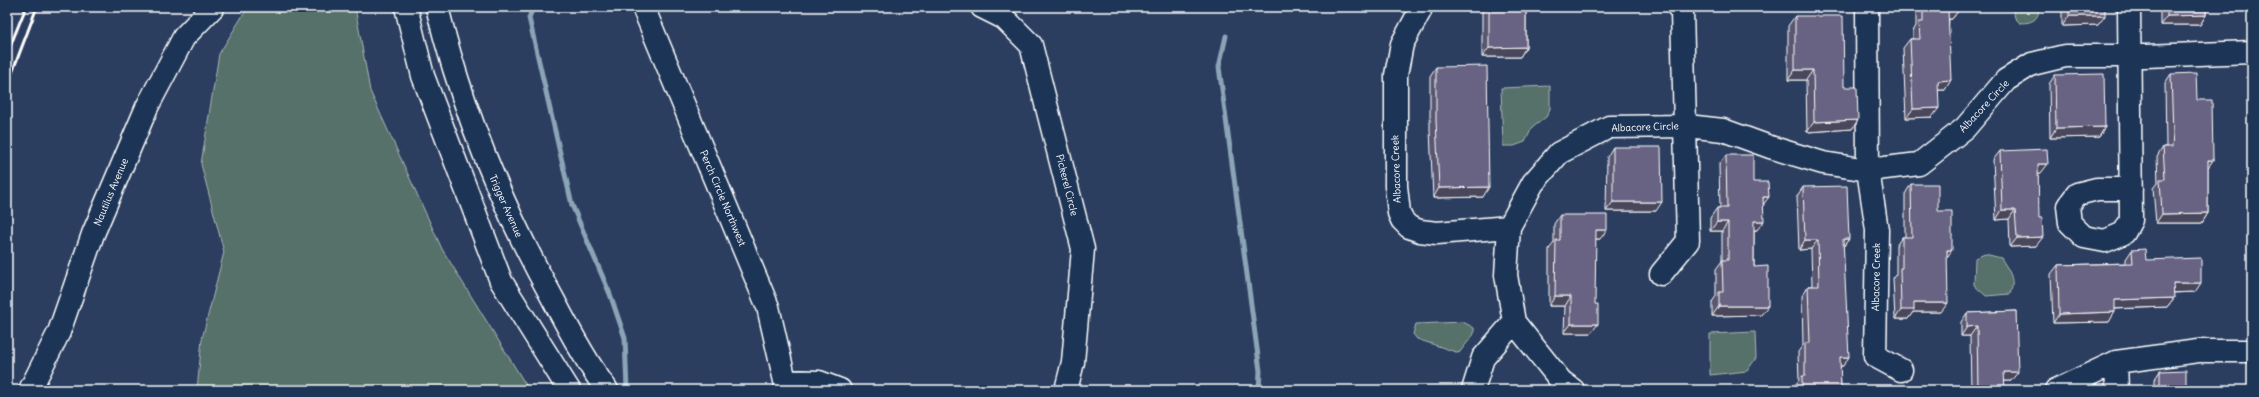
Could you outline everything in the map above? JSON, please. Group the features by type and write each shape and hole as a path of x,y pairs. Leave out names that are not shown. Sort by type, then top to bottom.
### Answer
{"street":[{"name":"Nautilus Avenue","path":"30,390 59,332 93,234 147,107 184,37 213,7"},
{"path":"406,7 423,76 501,281 568,390"},
{"name":"Trigger Avenue","path":"437,7 448,52 483,153 526,251 563,318 607,390"},
{"name":"Perch Circle Northwest","path":"643,7 768,307 780,385"},
{"name":"Pickerel Circle","path":"982,7 1004,18 1031,45 1083,249 1073,362 1066,390"},
{"path":"1661,274 1688,241 1687,126 1682,11 1678,7"},
{"path":"1867,7 1868,170"},
{"path":"2129,7 2131,189"},
{"name":"Albacore Creek","path":"1420,11 1402,44 1396,75 1396,186 1399,213 1402,220 1409,227 1420,231 1437,233 1509,227"},
{"name":"Albacore Circle","path":"1572,390 1561,380 1514,322 1506,275 1509,227 1534,183 1559,153 1609,127 1687,126 1724,130 1770,147 1823,163 1868,170 1919,164 1965,128 2006,80 2032,64 2065,56 2130,56 2252,52"},
{"name":"Albacore Creek","path":"1868,170 1877,230 1875,356 1901,370"},
{"path":"1473,390 1483,358 1514,322"},
{"path":"2056,390 2116,362 2198,351 2252,351"},
{"path":"2116,362 2117,390"},
{"path":"780,385 819,382 840,390"}],"green space":[{"path":"248,7 355,7 370,91 442,249 529,390 197,390 202,339 224,252 201,164 219,54"},
{"path":"2012,7 2039,7 2039,11 2034,20 2020,23 2015,18"},
{"path":"1550,86 1550,109 1546,117 1532,128 1525,142 1514,146 1503,146 1501,88"},
{"path":"1985,254 2001,258 2012,279 2012,289 2010,294 1986,296 1974,285 1975,258"},
{"path":"1463,322 1474,328 1474,334 1459,353 1417,339 1413,334 1416,324"},
{"path":"1755,332 1756,358 1747,371 1710,375 1710,334"}],"building":[{"path":"1489,7 1526,7 1526,47 1489,48"},
{"path":"1923,7 1959,7 1959,10 1948,10 1951,80 1938,81 1939,108 1913,109 1910,39 1920,39 1919,22 1923,22"},
{"path":"2069,7 2105,7 2105,16 2069,16"},
{"path":"2167,7 2206,7 2206,15 2167,16"},
{"path":"1795,16 1843,16 1844,87 1857,87 1858,120 1814,122 1813,70 1795,70"},
{"path":"1487,66 1489,187 1439,188 1436,120 1436,67"},
{"path":"2196,73 2197,100 2212,100 2213,160 2208,160 2208,213 2162,214 2160,179 2165,179 2163,147 2172,147 2173,134 2171,74"},
{"path":"2104,74 2105,127 2056,128 2055,75"},
{"path":"1613,147 1661,147 1662,202 1613,202"},
{"path":"2047,149 2048,164 2038,164 2039,218 2042,218 2043,237 2017,238 2015,210 2002,210 2000,151"},
{"path":"1726,155 1753,155 1753,182 1768,182 1769,197 1763,197 1764,221 1754,221 1754,267 1768,266 1768,306 1719,306 1719,292 1723,292 1722,260 1728,260 1728,222 1717,222 1717,208 1727,208"},
{"path":"1911,184 1938,184 1938,211 1952,211 1952,250 1947,250 1948,303 1914,303 1914,310 1901,310 1900,268 1902,268 1902,237 1912,237"},
{"path":"1847,186 1849,239 1843,239 1849,357 1840,357 1841,390 1802,390 1802,376 1805,376 1805,343 1810,343 1808,286 1819,286 1818,240 1805,240 1803,187"},
{"path":"1560,215 1607,215 1607,230 1596,230 1595,304 1598,304 1598,324 1571,324 1571,296 1555,296 1556,240 1560,240"},
{"path":"2145,249 2146,260 2201,258 2201,283 2173,283 2174,298 2115,300 2115,312 2059,314 2058,265 2133,263 2132,250"},
{"path":"2016,311 2018,372 2004,372 2005,390 1978,390 1977,326 1967,327 1967,313"},
{"path":"2186,370 2186,390 2160,390 2160,371"}],"waterway":[{"path":"533,7 529,18 572,205 610,294 625,338 627,390"},
{"path":"1226,36 1219,67 1260,371 1259,390"}],"railway":[{"path":"7,54 26,7"},
{"path":"7,86 37,7"}]}
